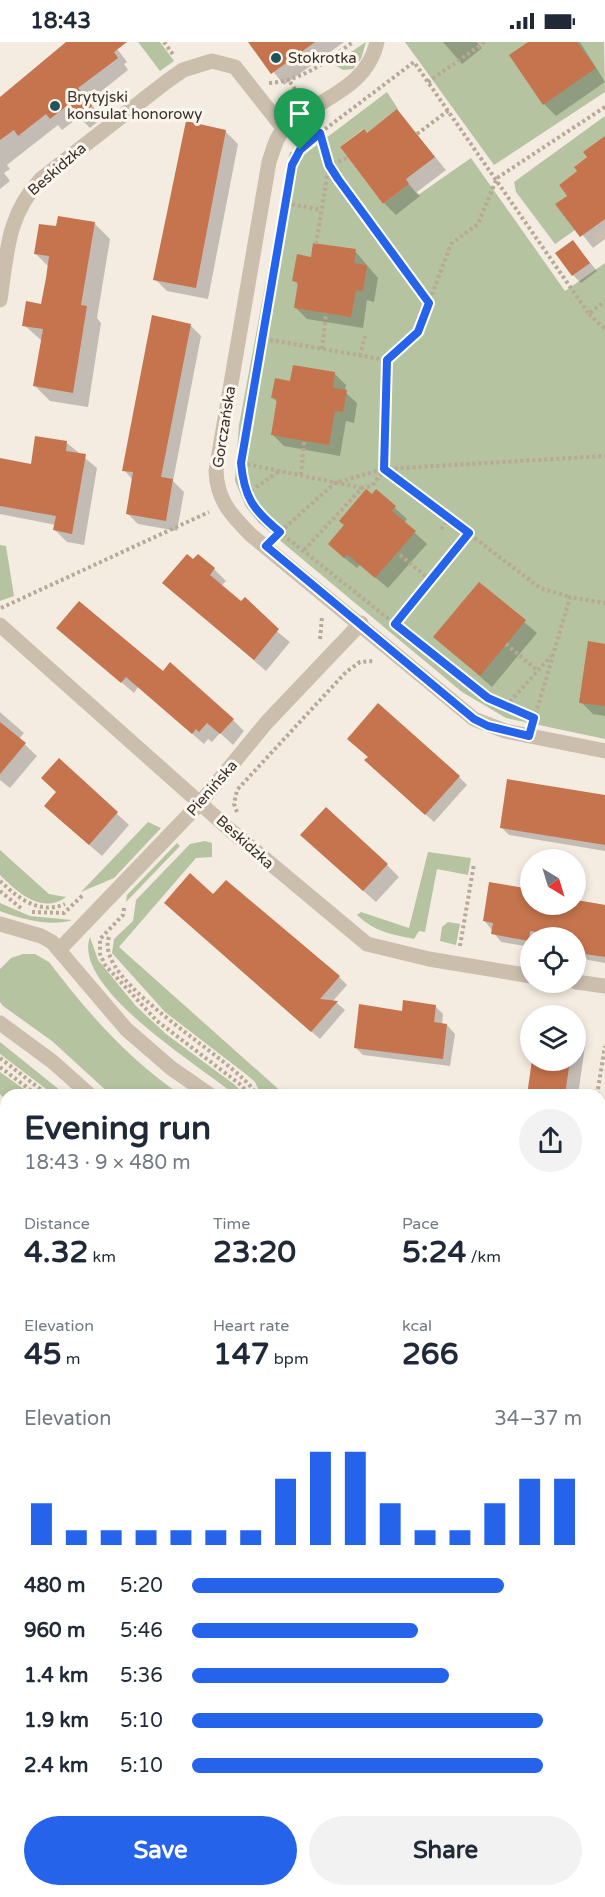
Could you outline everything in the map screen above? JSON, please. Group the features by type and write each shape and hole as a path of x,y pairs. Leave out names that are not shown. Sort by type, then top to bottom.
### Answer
{"street":[{"path":"284,129 354,81 368,68 377,42"},
{"name":"Beskidzka","path":"0,300 13,224 25,196 41,179 183,70 212,61 235,67 284,129"},
{"name":"Gorczańska","path":"284,129 269,162 216,471 217,489 224,505 234,519 474,719 488,726 605,751"},
{"name":"Pienińska","path":"59,950 201,801 267,722 361,623"},
{"name":"Beskidzka","path":"0,625 201,801 237,836 367,944 429,959 520,974"},
{"path":"0,924 47,939 126,1029 171,1068 201,1089"},
{"path":"0,939 21,932"},
{"path":"586,983 605,986"},
{"path":"0,1023 53,1062 83,1089"}],"path":[{"path":"164,42 178,62"},
{"path":"428,82 485,42"},
{"path":"546,720 534,718 488,698 280,532 254,508 243,487 241,463 292,165 300,150 414,62 590,314 605,329"},
{"path":"290,81 303,100"},
{"path":"241,463 362,488 372,486 384,469 387,360 418,332 451,244 478,224 497,178 605,107"},
{"path":"417,134 449,110"},
{"path":"320,133 329,165 429,303"},
{"path":"329,165 347,158"},
{"path":"316,243 329,165"},
{"path":"286,203 321,210"},
{"path":"590,314 605,301"},
{"path":"322,349 326,313"},
{"path":"360,356 364,336"},
{"path":"264,339 387,360"},
{"path":"301,475 304,441"},
{"path":"266,546 335,483 384,469 605,456"},
{"path":"384,469 540,588 570,597 605,603"},
{"path":"0,608 247,494 280,470"},
{"path":"304,550 362,488"},
{"path":"441,529 449,518"},
{"path":"395,624 469,533"},
{"path":"400,555 430,580"},
{"path":"529,736 570,597"},
{"path":"312,647 320,639 321,614"},
{"path":"506,645 538,671"},
{"path":"506,706 553,653"},
{"path":"239,818 234,804 237,790 346,672 360,662 371,660 380,662"},
{"path":"460,949 474,864"},
{"path":"0,880 28,904 50,908 66,904"},
{"path":"0,891 20,908 28,911 57,915 69,909"},
{"path":"110,938 107,945 109,957 137,989 180,1031 246,1080 253,1089"},
{"path":"100,939 100,954 105,965 145,1010 194,1052 244,1089"},
{"path":"450,948 470,951"},
{"path":"598,1089 605,1046"},
{"path":"0,1058 40,1089"},
{"path":"0,1067 29,1089"}],"green space":[{"path":"138,42 160,42 174,61 160,71"},
{"path":"366,42 361,59 353,69 343,70 333,64"},
{"path":"405,42 604,42 605,92 494,165"},
{"path":"387,92 398,109 367,133 363,129 340,147 383,204 409,184 418,195 471,158 565,291 605,263 605,739 506,718 462,692 259,523 246,507 235,481 239,425 290,152 305,154"},
{"path":"605,116 605,149 584,152 587,157 575,166 577,171 559,185 567,196 556,204 575,230 555,244 516,192 514,182"},
{"path":"0,545 6,546 14,596 0,601"},
{"path":"148,822 161,828 114,878 81,892"},
{"path":"205,841 212,843 212,857 196,858 119,947 278,1089 258,1089 255,1082 247,1075 165,1012 112,953 114,939 133,921 136,900 190,844"},
{"path":"177,843 180,846 126,902 127,895"},
{"path":"0,850 49,894 66,897 48,904 22,894 0,875"},
{"path":"428,852 471,858 468,875 437,869 425,932 419,931 414,939 398,936 377,929 357,915 361,912 409,928"},
{"path":"0,903 30,916 72,920 55,923 17,917 0,911"},
{"path":"448,922 460,924 456,945 440,941 442,927"},
{"path":"90,937 98,960 136,1006 166,1034 239,1089 227,1089 143,1025 119,1002 100,979 89,957"},
{"path":"23,954 35,954 49,962 109,1034 143,1066 173,1089 104,1089 52,1041 0,1002 0,969 11,958"},
{"path":"0,1042 59,1089 46,1089 0,1054"},
{"path":"0,1072 24,1089 0,1089"}],"building":[{"path":"66,42 127,42 114,52 118,58 78,88 92,106 77,117 68,105 50,119 46,114 18,136 14,130 0,140 0,97"},
{"name":"Stokrotka","path":"248,42 315,42 271,74"},
{"path":"528,42 577,42 596,68 543,105 509,55"},
{"path":"397,109 435,157 406,179 409,184 383,204 340,147 364,129 367,133"},
{"path":"186,121 226,130 196,288 153,280"},
{"path":"605,136 605,219 580,237 555,204 567,196 559,185 577,171 574,167 587,157 583,152"},
{"path":"58,216 95,222 81,305 87,306 73,393 33,386 43,329 22,326 26,301 41,304 46,278 49,256 34,254 39,224 56,226"},
{"path":"573,240 590,263 572,276 555,253"},
{"path":"313,243 356,249 354,263 367,265 363,291 356,290 351,317 294,308 298,282 292,281 297,254 311,257"},
{"path":"152,315 191,324 161,477 173,479 166,521 126,514 133,472 122,471"},
{"path":"293,365 335,372 333,388 347,390 343,412 335,411 329,445 271,435 277,399 271,398 275,378 290,381"},
{"path":"35,436 67,441 66,451 86,454 72,534 53,530 56,516 0,506 0,458 31,464"},
{"path":"366,489 372,494 376,489 396,506 392,511 416,531 375,578 347,554 344,558 328,544 344,525 339,521"},
{"path":"187,554 193,559 198,554 215,568 210,575 241,601 245,597 279,629 254,660 162,583"},
{"path":"479,582 526,620 480,676 433,637"},
{"path":"79,601 163,671 170,662 234,719 220,734 207,723 199,732 196,729 192,734 126,677 121,683 56,628"},
{"path":"588,641 605,644 605,706 579,703"},
{"path":"378,703 460,776 425,815 364,760 368,757 347,739"},
{"path":"0,722 26,743 0,774"},
{"path":"59,758 118,812 89,845 44,806 56,792 41,778"},
{"path":"507,779 605,795 605,845 500,828"},
{"path":"326,807 388,864 363,891 300,835"},
{"path":"190,873 213,894 226,880 340,976 320,999 338,1001 311,1032 164,903"},
{"path":"489,882 520,887 520,915 586,915 586,902 605,905 605,957 586,954 586,927 520,927 520,939 491,934 493,923 483,921"},
{"path":"403,1000 436,1005 434,1022 447,1024 443,1059 354,1048 359,1004 402,1011"},
{"path":"530,1071 568,1071 566,1089 528,1089"}],"place":[{"name":"Stokrotka","path":"276,58"},
{"name":"Brytyjski konsulat honorowy","path":"55,106"}],"route":[{"path":"320,133 329,165 429,303 418,332 387,360 384,469 469,533 395,624 488,698 534,718 529,736 488,726 474,719 266,546 280,532 254,508 243,487 241,463 292,165 300,150 320,133"}]}
